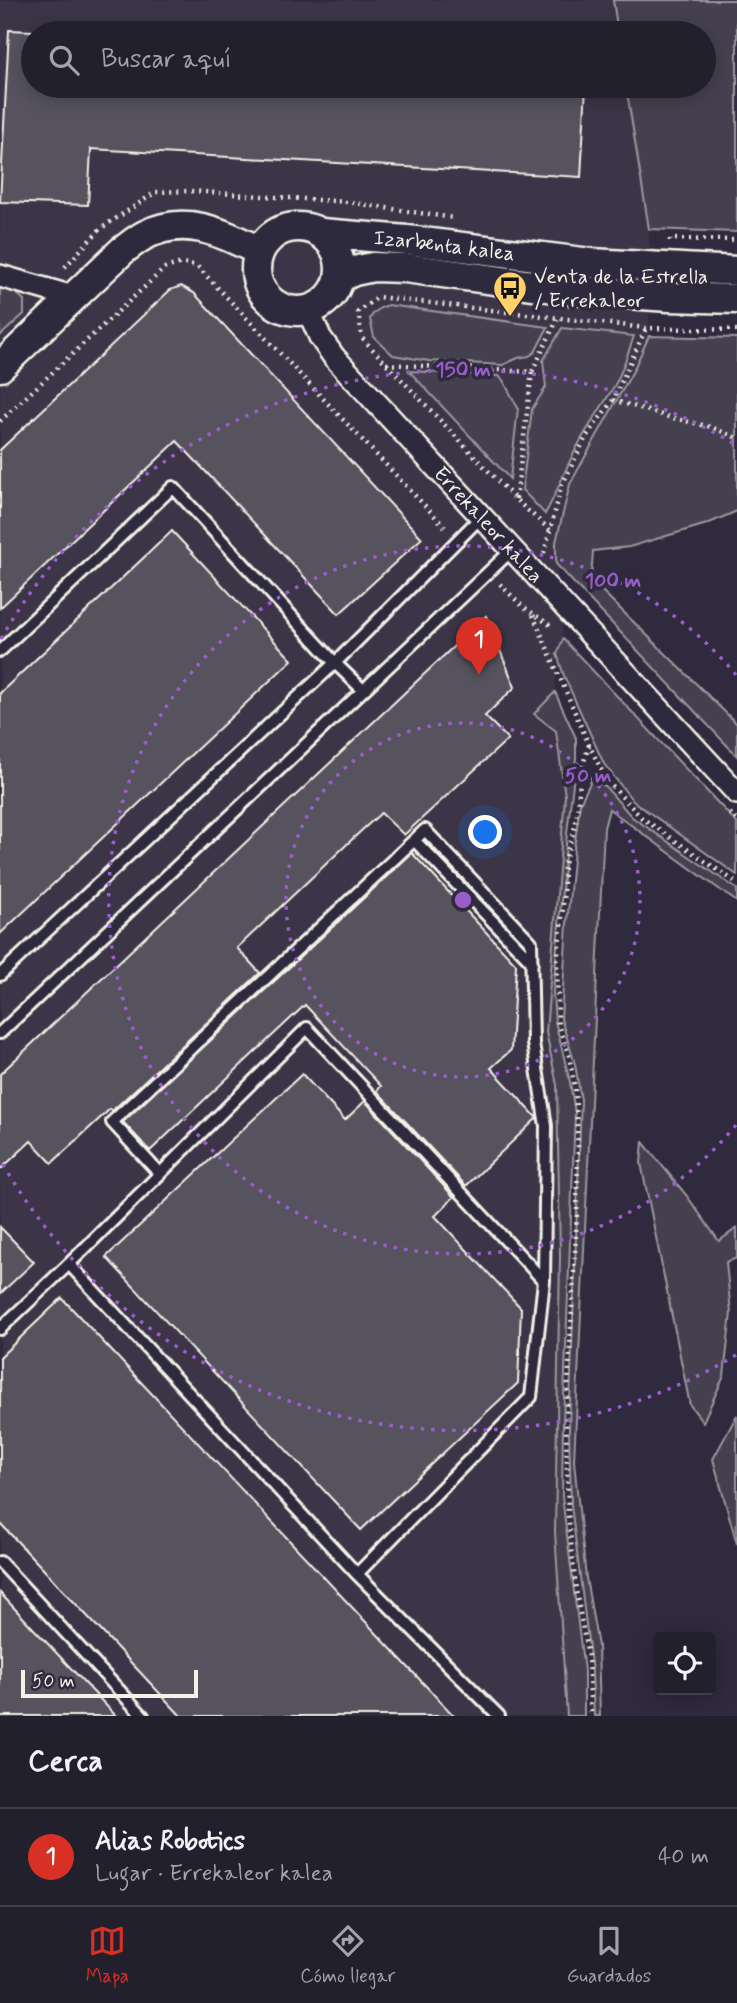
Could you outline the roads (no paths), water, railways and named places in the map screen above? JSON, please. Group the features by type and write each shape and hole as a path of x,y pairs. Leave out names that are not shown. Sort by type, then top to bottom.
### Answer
{"main road":[{"path":"0,367 122,251 144,236 161,229 186,226 216,231 259,251"},
{"path":"293,227 321,233 336,250 339,261 339,278 333,292 322,303 308,310 289,310 272,302 260,288 255,270 259,251 267,240 279,231 293,227"},
{"name":"Izarbenta kalea","path":"321,233 407,240 591,263 737,271"},
{"name":"Izarbenta kalea","path":"339,278 373,267 405,268 570,290 737,299"}],"street":[{"path":"0,275 73,297"},
{"name":"Errekaleor kalea","path":"308,310 320,337 334,357 737,793"}],"lane":[{"path":"0,651 173,487 363,690"},
{"path":"0,975 335,663 482,516"},
{"path":"0,1033 513,549"},
{"path":"159,1174 112,1122 425,830 531,942 533,1042 546,1126 544,1281 531,1397 357,1574"},
{"path":"0,1329 307,1028 544,1281"},
{"path":"69,1264 357,1574 499,1716"},
{"path":"0,1562 143,1716"}],"place":[{"name":"Venta de la Estrella / Errekaleor","path":"510,318"},
{"name":"Alias Robotics","path":"479,675"}]}
